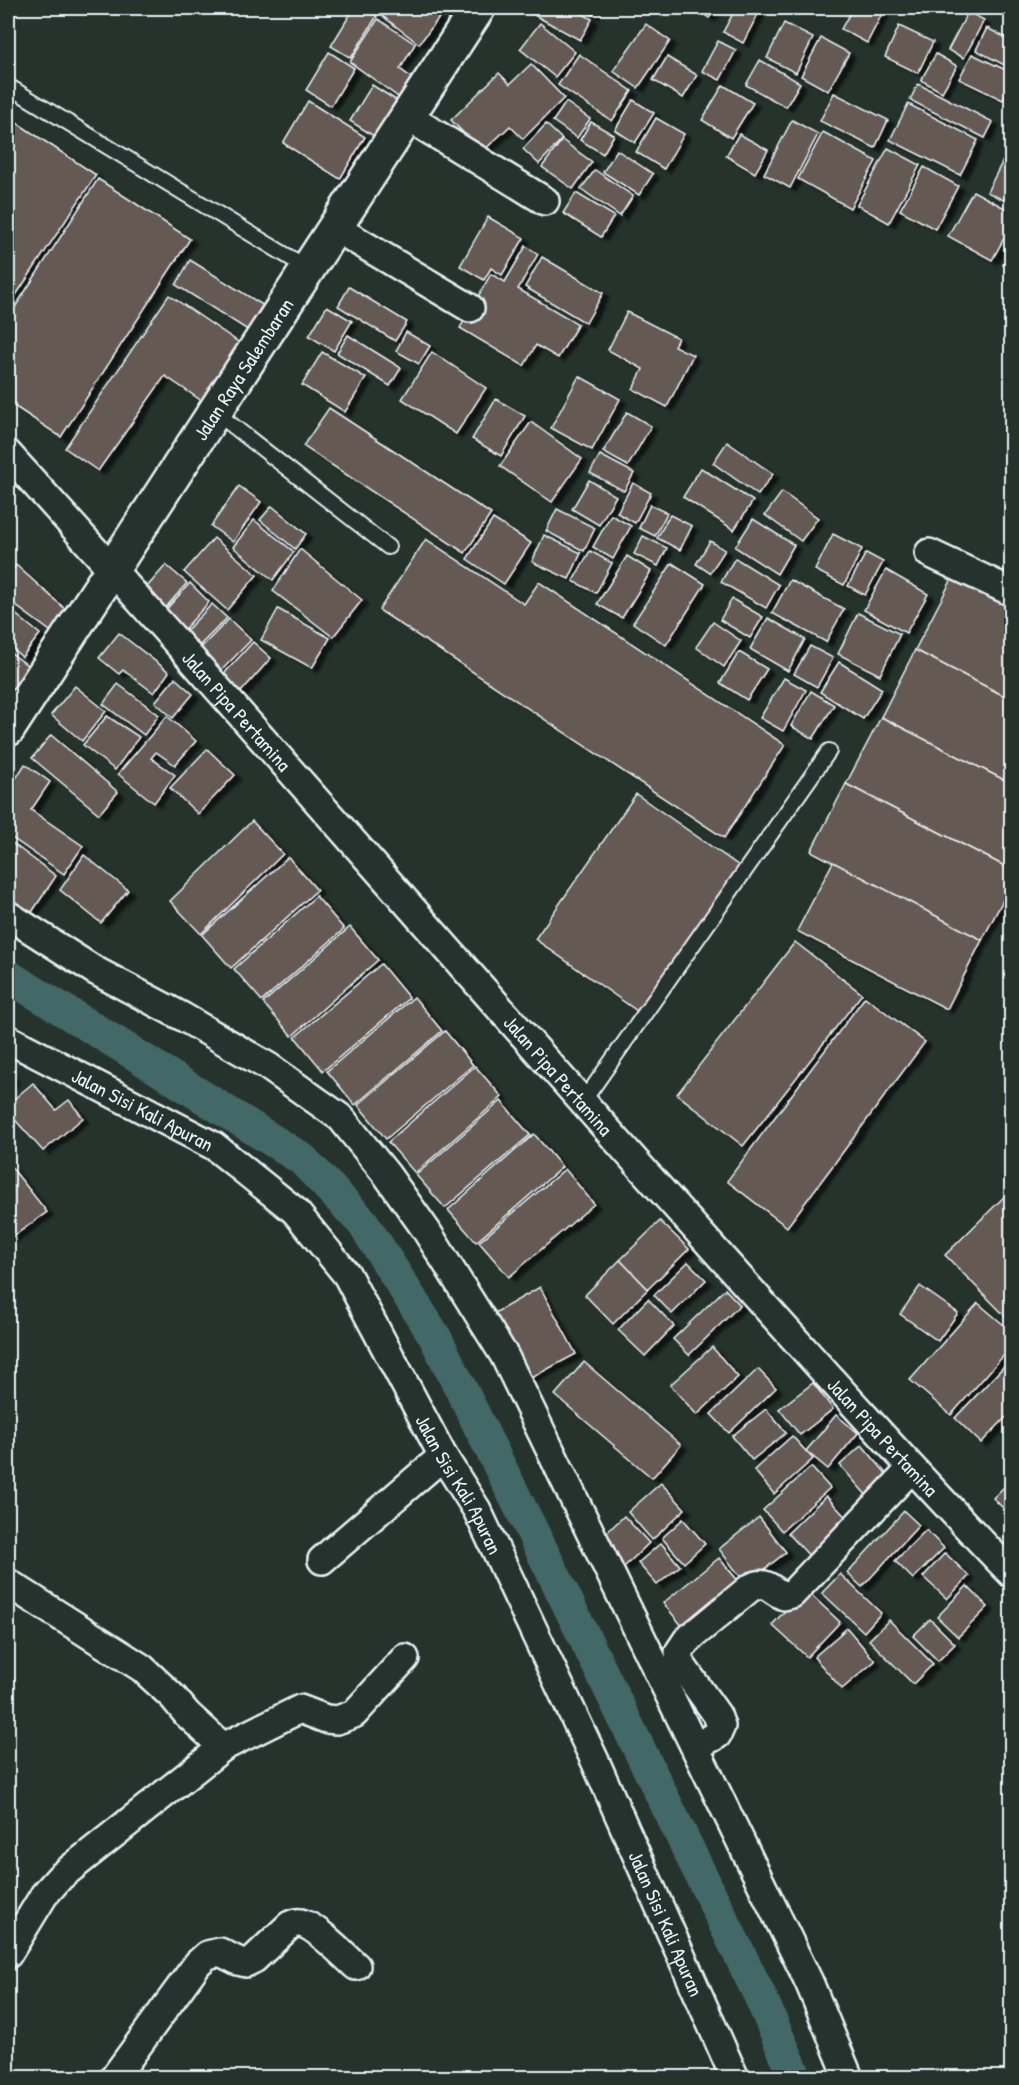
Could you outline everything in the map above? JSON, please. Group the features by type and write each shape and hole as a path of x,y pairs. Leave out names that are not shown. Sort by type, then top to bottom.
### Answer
{"main road":[{"name":"Jalan Raya Salembaran","path":"8,729 307,268 408,117 471,11"}],"street":[{"path":"408,117 545,201"},
{"path":"334,227 470,308"},
{"name":"Jalan Pipa Pertamina","path":"8,454 582,1103 911,1469 1011,1574"},
{"path":"929,553 1011,592"},
{"path":"8,915 94,970 270,1067 341,1118 387,1175 420,1221 504,1355 809,1982 849,2078"},
{"name":"Jalan Sisi Kali Apuran","path":"8,1039 214,1146 295,1211 348,1275 443,1456 477,1510 566,1700 735,2078"},
{"path":"322,1560 443,1456"},
{"path":"696,1748 717,1735 722,1726 717,1714 680,1663 679,1652 687,1640 750,1588 758,1584 765,1584 784,1596 792,1594 911,1469"},
{"path":"8,1584 142,1668 223,1747"},
{"path":"8,1954 44,1895 60,1877 223,1747 300,1709 326,1719 337,1720 354,1713 405,1658"},
{"path":"114,2078 168,2002 198,1963 207,1956 220,1952 246,1963 254,1959 290,1925 296,1923 313,1929 356,1966"}],"lane":[{"path":"8,86 307,268"},
{"path":"214,411 388,547"},
{"path":"582,1103 829,751"}],"building":[{"path":"354,8 362,8 377,16 351,58 331,46"},
{"path":"372,8 422,8 439,18 419,44"},
{"path":"527,8 572,8 592,19 580,40 525,10"},
{"path":"580,8 597,8 593,15"},
{"path":"695,8 717,8 709,18"},
{"path":"736,8 761,8 743,43 723,32"},
{"path":"853,8 873,8 883,12 867,43 841,29"},
{"path":"988,8 1007,8 1003,16"},
{"path":"968,12 984,20 964,58 948,50"},
{"path":"378,19 415,44 400,69 421,85 408,104 350,62"},
{"path":"540,23 575,52 555,77 520,49"},
{"path":"784,23 813,38 796,73 767,58"},
{"path":"646,24 670,41 638,88 613,71"},
{"path":"899,26 933,42 918,73 885,57"},
{"path":"987,28 1012,41 1012,69 976,50"},
{"path":"821,38 849,53 828,91 801,76"},
{"path":"718,41 736,50 720,80 702,71"},
{"path":"329,52 354,68 331,106 306,90"},
{"path":"579,54 632,91 612,121 558,85"},
{"path":"936,54 957,66 942,92 921,80"},
{"path":"972,54 1012,73 1012,82 1003,100 959,79"},
{"path":"667,57 697,75 683,98 653,80"},
{"path":"760,60 800,83 786,107 746,85"},
{"path":"531,64 564,98 523,139 510,126 482,152 451,120 499,73 510,84"},
{"path":"918,84 993,122 985,138 910,100"},
{"path":"372,85 399,102 377,138 350,121"},
{"path":"723,85 753,103 731,138 702,120"},
{"path":"834,93 888,120 875,148 820,121"},
{"path":"633,100 654,113 635,143 615,130"},
{"path":"308,101 365,137 340,179 283,143"},
{"path":"566,102 590,119 577,138 553,121"},
{"path":"908,104 978,140 960,175 890,140"},
{"path":"8,117 96,175 8,307"},
{"path":"656,118 684,134 664,169 636,152"},
{"path":"792,120 818,134 790,188 764,174"},
{"path":"591,122 614,135 603,154 580,140"},
{"path":"546,124 562,139 539,164 523,149"},
{"path":"823,132 876,161 850,208 798,179"},
{"path":"739,134 768,150 755,173 726,156"},
{"path":"562,140 592,162 573,189 542,167"},
{"path":"1012,143 1012,204 987,192"},
{"path":"888,148 920,165 889,223 857,205"},
{"path":"617,150 653,174 639,195 603,172"},
{"path":"924,167 958,186 935,229 900,210"},
{"path":"595,170 633,196 620,216 581,189"},
{"path":"98,179 190,239 61,437 8,402 8,318"},
{"path":"973,191 1012,212 1012,224 992,260 948,236"},
{"path":"576,193 614,216 601,237 563,213"},
{"path":"488,217 524,238 502,275 491,268 484,280 460,266"},
{"path":"526,246 538,254 518,289 578,324 558,358 536,345 524,366 460,328 491,274 505,282"},
{"path":"1012,249 1012,269 1003,265"},
{"path":"542,257 603,293 586,323 525,287"},
{"path":"190,260 269,309 254,334 176,285"},
{"path":"349,287 407,322 395,341 338,306"},
{"path":"169,295 244,346 205,403 165,376 98,471 65,448"},
{"path":"327,306 352,321 334,351 309,336"},
{"path":"627,312 678,338 674,346 693,355 667,407 633,389 643,369 608,350"},
{"path":"406,332 430,346 419,364 396,351"},
{"path":"348,335 401,368 390,386 337,353"},
{"path":"322,352 366,378 345,412 302,385"},
{"path":"432,352 486,388 456,434 402,399"},
{"path":"579,376 620,399 592,450 551,428"},
{"path":"496,399 525,416 501,456 472,439"},
{"path":"329,408 491,514 465,553 303,446"},
{"path":"627,412 651,426 628,466 603,452"},
{"path":"531,422 582,459 552,502 500,466"},
{"path":"727,442 773,474 758,495 713,463"},
{"path":"600,455 634,473 624,491 590,473"},
{"path":"701,468 753,501 734,530 683,497"},
{"path":"589,480 616,496 599,525 572,509"},
{"path":"633,483 651,493 635,523 617,513"},
{"path":"239,486 261,502 233,542 211,526"},
{"path":"782,492 818,518 801,541 765,515"},
{"path":"650,505 667,513 655,536 639,528"},
{"path":"272,506 306,534 295,549 260,520"},
{"path":"557,509 595,528 584,551 546,531"},
{"path":"611,515 631,526 613,559 593,547"},
{"path":"670,515 692,526 680,550 657,538"},
{"path":"493,519 531,543 504,584 467,559"},
{"path":"753,519 794,545 777,574 735,547"},
{"path":"254,520 294,552 273,580 233,547"},
{"path":"833,534 862,549 844,585 815,570"},
{"path":"544,535 581,553 569,579 532,562"},
{"path":"643,536 667,548 658,566 634,554"},
{"path":"214,538 257,575 227,610 184,572"},
{"path":"426,539 524,604 539,582 785,745 724,838 379,610"},
{"path":"710,541 725,550 710,573 696,564"},
{"path":"300,549 362,600 333,637 273,591"},
{"path":"590,551 612,563 596,593 573,581"},
{"path":"866,553 883,562 865,595 848,586"},
{"path":"627,556 651,571 622,618 597,604"},
{"path":"735,558 779,585 766,608 721,582"},
{"path":"672,563 705,584 666,645 633,623"},
{"path":"16,565 73,616 57,636 8,600 8,576"},
{"path":"166,565 187,583 161,613 140,595"},
{"path":"886,570 928,594 906,633 864,610"},
{"path":"953,577 1012,607 1012,700 915,650"},
{"path":"790,580 844,609 826,642 772,613"},
{"path":"190,583 209,602 181,633 162,614"},
{"path":"732,599 763,617 750,638 720,620"},
{"path":"212,604 227,618 198,647 184,633"},
{"path":"8,608 40,634 22,657 8,645"},
{"path":"278,609 330,638 312,668 261,640"},
{"path":"858,613 900,634 880,675 838,654"},
{"path":"768,618 805,639 788,671 750,649"},
{"path":"229,619 251,640 213,679 191,658"},
{"path":"713,622 741,641 724,667 696,647"},
{"path":"119,633 169,672 154,693 123,670 119,674 99,658"},
{"path":"253,642 271,658 240,693 222,676"},
{"path":"810,646 833,658 817,687 794,674"},
{"path":"915,650 1012,700 1012,784 881,717"},
{"path":"8,651 34,670 16,697 8,691"},
{"path":"739,652 767,669 747,700 720,683"},
{"path":"839,662 882,689 863,719 820,692"},
{"path":"175,678 193,694 173,718 155,702"},
{"path":"784,678 806,690 783,731 760,718"},
{"path":"118,684 159,715 144,735 103,704"},
{"path":"75,686 106,711 82,741 51,715"},
{"path":"811,691 834,705 813,739 791,726"},
{"path":"107,716 139,737 115,770 83,745"},
{"path":"167,716 196,741 175,765 156,752 151,758 175,775 154,803 118,774"},
{"path":"881,717 1012,784 1012,870 846,784"},
{"path":"51,735 118,792 99,814 32,758"},
{"path":"207,749 235,775 198,814 170,788"},
{"path":"25,764 50,782 31,810 83,846 64,874 8,835 8,791"},
{"path":"846,784 1012,870 1012,883 982,940 811,851"},
{"path":"636,794 742,868 640,1013 535,939"},
{"path":"252,821 283,854 201,934 170,901"},
{"path":"8,840 56,876 30,915 8,905"},
{"path":"84,855 128,890 101,923 60,890"},
{"path":"288,857 317,890 231,968 202,935"},
{"path":"833,862 982,940 947,1009 797,931"},
{"path":"316,896 344,929 262,1001 234,969"},
{"path":"350,927 378,960 292,1036 263,1003"},
{"path":"795,942 862,994 743,1146 677,1094"},
{"path":"381,964 409,998 323,1071 295,1037"},
{"path":"414,997 442,1031 355,1105 327,1071"},
{"path":"865,997 925,1042 787,1227 727,1181"},
{"path":"445,1031 473,1065 386,1139 358,1105"},
{"path":"475,1066 502,1097 415,1173 388,1142"},
{"path":"8,1073 13,1078 8,1086"},
{"path":"33,1083 56,1110 69,1100 83,1118 43,1151 8,1112 8,1104"},
{"path":"501,1101 530,1135 445,1208 416,1175"},
{"path":"534,1134 562,1167 476,1242 448,1210"},
{"path":"8,1163 47,1212 8,1240"},
{"path":"565,1169 594,1204 509,1277 479,1242"},
{"path":"1012,1191 1012,1323 945,1255"},
{"path":"660,1221 689,1249 648,1289 620,1260"},
{"path":"620,1260 648,1289 613,1324 585,1295"},
{"path":"688,1262 706,1280 672,1314 654,1295"},
{"path":"920,1286 958,1313 938,1341 900,1314"},
{"path":"540,1287 576,1354 529,1379 493,1314"},
{"path":"725,1289 740,1305 689,1355 673,1339"},
{"path":"648,1299 674,1326 645,1356 618,1330"},
{"path":"978,1303 1012,1332 1012,1346 951,1415 910,1380"},
{"path":"712,1347 738,1377 697,1415 670,1385"},
{"path":"1012,1358 1012,1411 981,1443 955,1418"},
{"path":"584,1362 681,1445 652,1478 555,1395"},
{"path":"758,1369 776,1388 729,1433 711,1414"},
{"path":"813,1383 833,1409 800,1435 779,1409"},
{"path":"766,1409 786,1433 752,1460 732,1436"},
{"path":"836,1415 858,1433 828,1469 806,1451"},
{"path":"792,1436 813,1459 774,1494 754,1470"},
{"path":"862,1445 889,1477 867,1496 840,1465"},
{"path":"811,1467 830,1488 782,1531 763,1510"},
{"path":"1012,1479 1012,1517 993,1498"},
{"path":"661,1483 685,1509 652,1540 628,1512"},
{"path":"826,1496 852,1524 814,1561 788,1533"},
{"path":"904,1511 919,1525 862,1587 847,1573"},
{"path":"624,1516 649,1543 624,1567 599,1540"},
{"path":"759,1517 786,1552 746,1584 719,1549"},
{"path":"683,1519 705,1544 684,1563 662,1538"},
{"path":"926,1530 944,1548 913,1579 895,1561"},
{"path":"661,1543 680,1566 657,1585 638,1563"},
{"path":"945,1553 969,1576 947,1599 923,1577"},
{"path":"719,1558 739,1582 683,1627 663,1603"},
{"path":"840,1574 881,1613 864,1632 822,1593"},
{"path":"967,1586 988,1607 958,1637 937,1617"},
{"path":"805,1589 840,1622 807,1657 772,1625"},
{"path":"930,1619 955,1644 938,1661 913,1636"},
{"path":"889,1620 933,1664 913,1684 869,1640"},
{"path":"847,1628 875,1661 842,1689 814,1657"}],"waterway":[{"path":"8,976 302,1159 363,1223 435,1337 760,1996 796,2078"}]}
